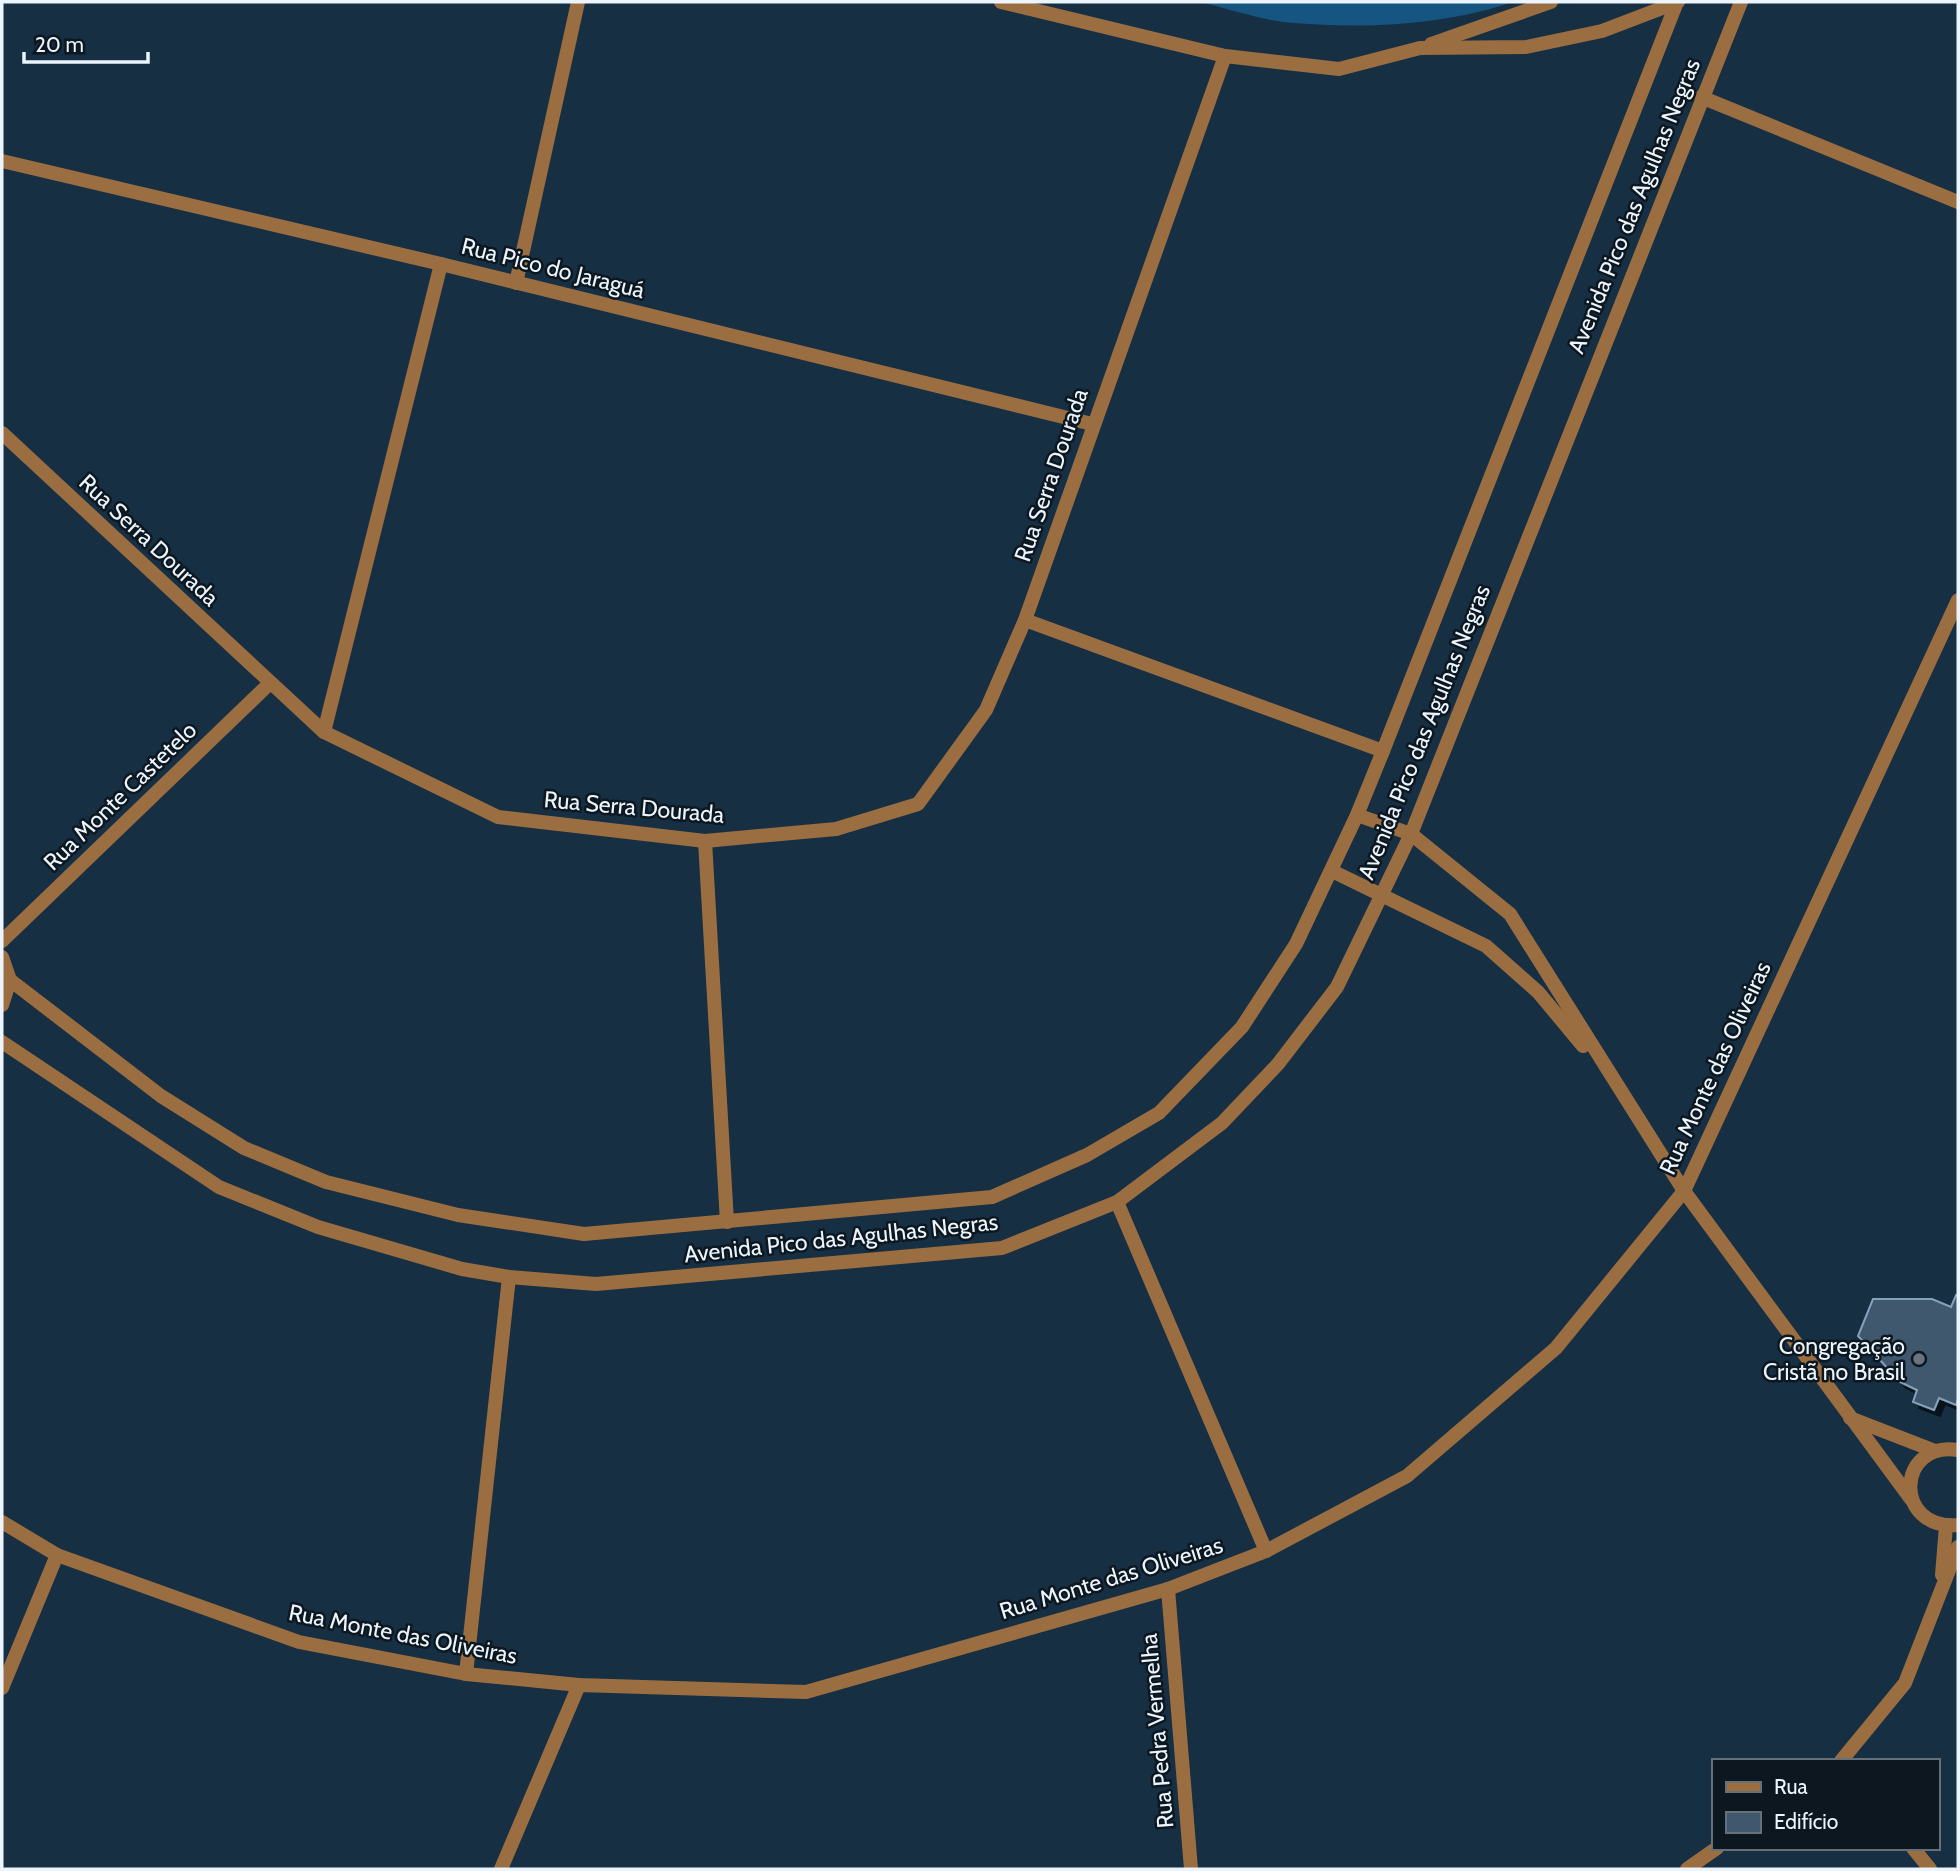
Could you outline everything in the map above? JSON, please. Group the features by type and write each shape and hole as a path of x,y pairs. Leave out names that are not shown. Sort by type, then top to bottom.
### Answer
{"street":[{"path":"516,283 578,2"},
{"path":"1001,2 1225,56 1339,69 1420,48 1551,2"},
{"path":"1420,48 1526,47 1602,31 1677,2"},
{"name":"Avenida Pico das Agulhas Negras","path":"10,980 161,1096 244,1148 326,1182 458,1215 584,1234 992,1197 1087,1154 1159,1113 1242,1027 1296,944 1332,871 1383,751 1677,2"},
{"name":"Avenida Pico das Agulhas Negras","path":"2,1042 219,1187 318,1227 462,1269 509,1277 596,1284 1002,1248 1116,1202 1222,1123 1278,1064 1337,986 1411,834 1701,97 1741,2"},
{"name":"Rua Serra Dourada","path":"2,433 269,684 324,732 498,817 705,841 835,829 918,804 986,710 1025,620 1092,424 1225,56"},
{"path":"1701,97 1958,202"},
{"name":"Rua Pico do Jaraguá","path":"2,161 441,264 1092,424"},
{"path":"324,732 441,264"},
{"name":"Rua Monte das Oliveiras","path":"2,1522 57,1555 299,1642 466,1674 579,1685 806,1692 1168,1589 1266,1551 1407,1476 1556,1349 1684,1191 1958,600"},
{"path":"1025,620 1383,751"},
{"name":"Rua Monte Castetelo","path":"2,941 269,684"},
{"path":"1357,815 1411,834 1510,914 1684,1191 1924,1518 1952,1526 1941,1587"},
{"path":"705,841 727,1222"},
{"path":"1332,871 1382,893 1486,946 1538,992 1617,1088"},
{"path":"2,957 10,980 2,1005"},
{"path":"1116,1202 1266,1551"},
{"path":"466,1674 509,1277"},
{"path":"1849,1418 1935,1451 1958,1450"},
{"path":"1911,1499 1912,1475 1925,1456 1935,1451"},
{"path":"1843,1759 1905,1683 1958,1547"},
{"path":"2,1688 57,1555"},
{"name":"Rua Pedra Vermelha","path":"1168,1589 1191,1869"},
{"path":"501,1869 579,1685"},
{"path":"1687,1869 1714,1850"},
{"path":"1915,1850 1930,1869"}],"shaded area":[{"path":"1200,2 1513,2 1433,20 1377,25 1321,25 1282,22"}],"building":[{"name":"Congregação Cristã no Brasil","path":"1956,1295 1958,1399 1956,1405 1939,1398 1934,1410 1913,1402 1917,1390 1900,1382 1858,1336 1873,1299 1932,1299 1951,1307"}],"place":[{"name":"Congregação Cristã no Brasil","path":"1919,1359"}]}
